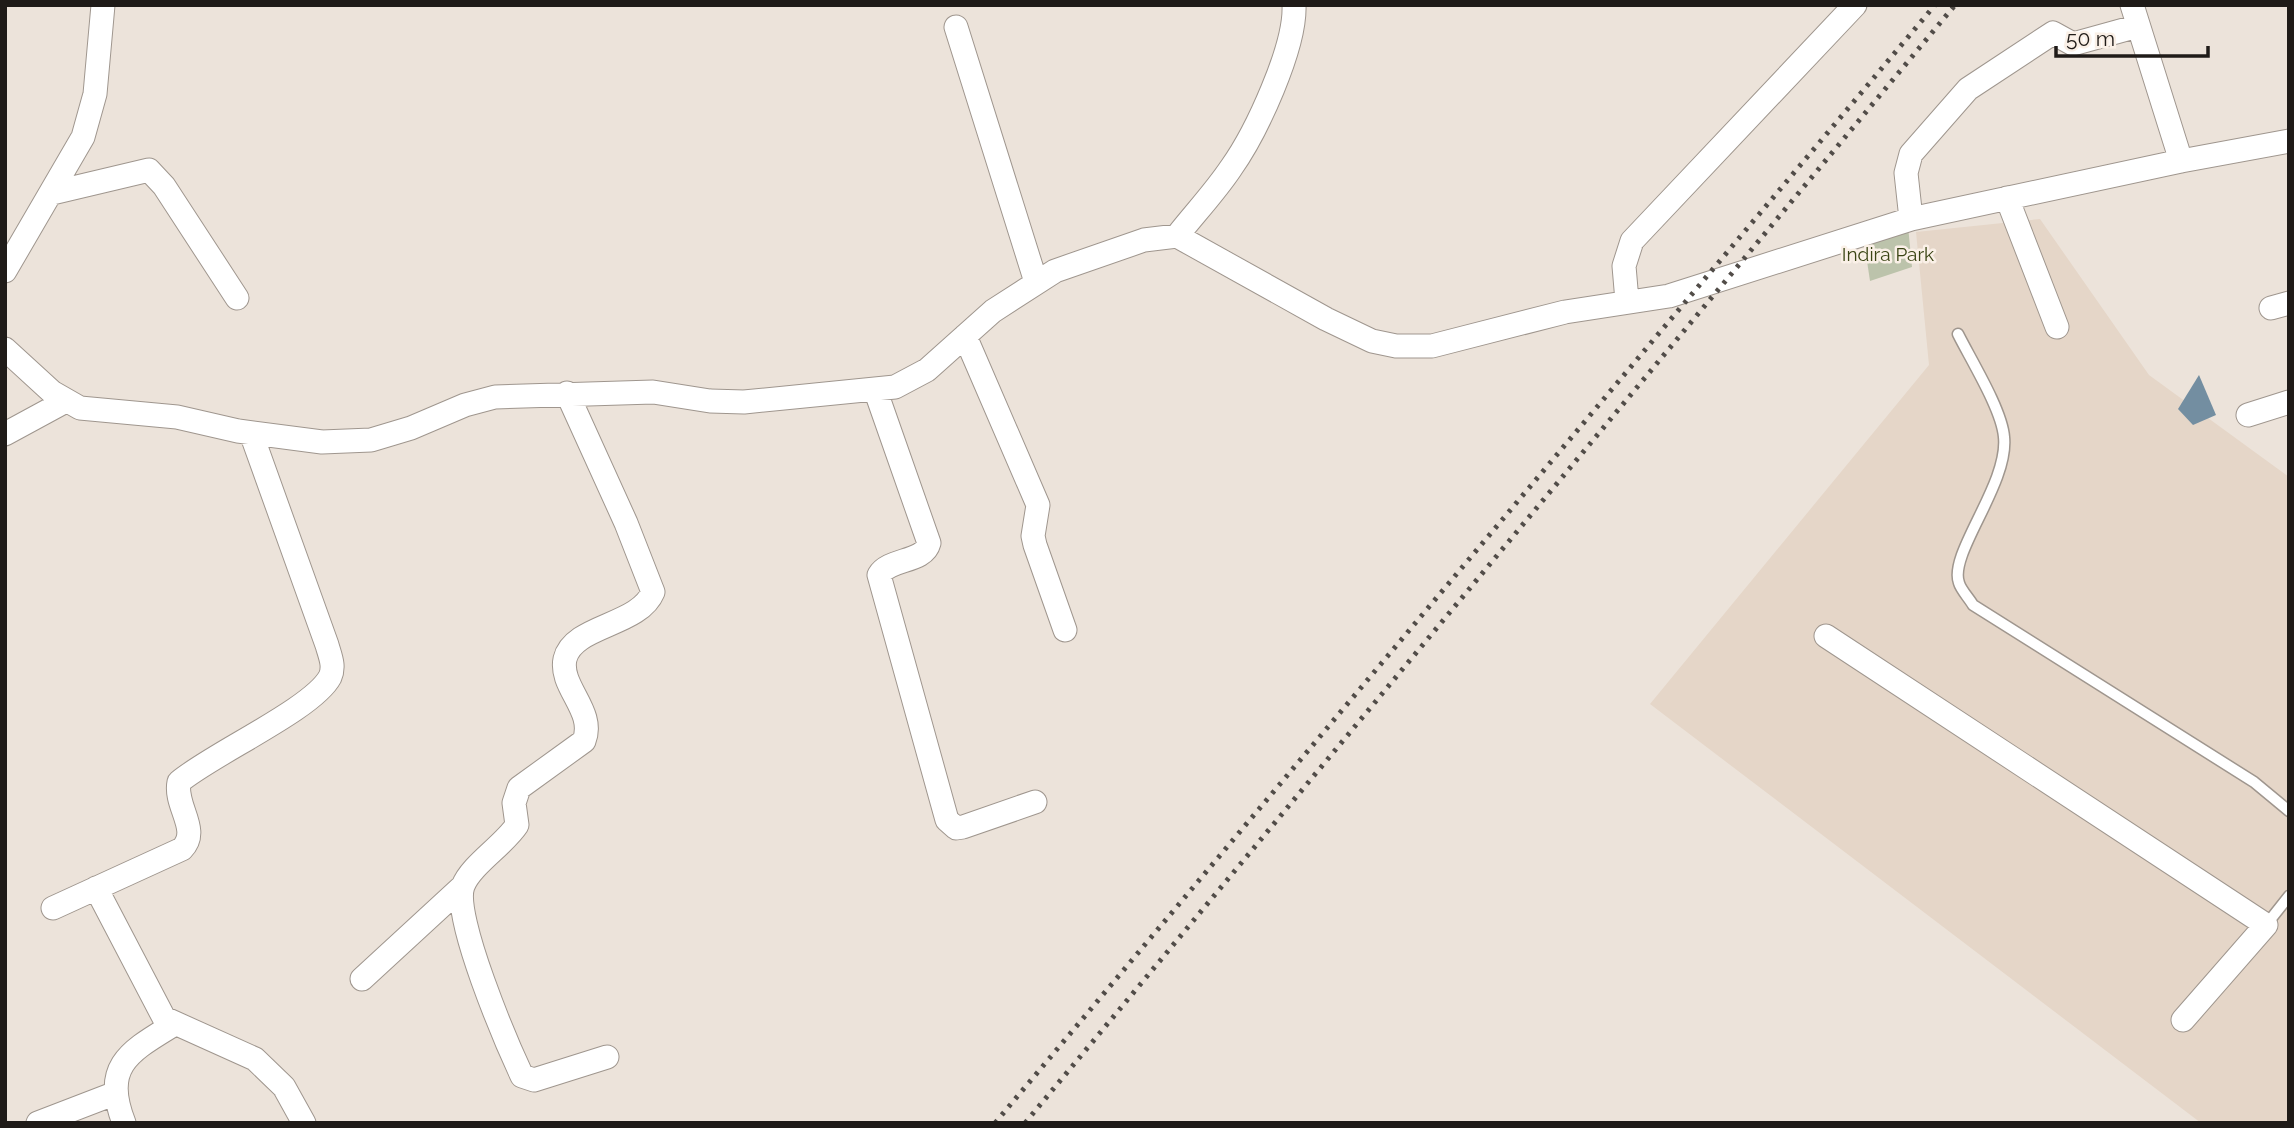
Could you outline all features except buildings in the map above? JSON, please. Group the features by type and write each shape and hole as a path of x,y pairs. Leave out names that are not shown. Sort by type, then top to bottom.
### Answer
{"street":[{"path":"5,271 83,137 90,116 103,5"},
{"path":"1178,236 1230,170 1248,138 1292,38 1294,5"},
{"path":"1627,301 1624,266 1632,241 1855,5"},
{"path":"1911,219 1906,163 1911,153 1968,89 2053,33 2060,35 2068,44 2135,16 2181,161"},
{"path":"956,27 1036,282"},
{"path":"5,349 64,402 80,408 177,417 251,433 322,442 371,440 411,428 465,405 495,397 653,392 710,401 744,402 895,387 913,379 993,311 1055,271 1144,240 1178,236 1326,319 1372,341 1396,346 1432,346 1565,312 1627,301 1653,300 1911,219 2181,161 2289,141"},
{"path":"52,193 149,170 164,186 237,298"},
{"path":"2007,198 2057,327"},
{"path":"965,336 1038,505 1033,536 1065,630"},
{"path":"875,389 929,543 922,553 888,567 878,575 947,820 950,825 963,827 1035,802"},
{"path":"362,979 463,886 517,825 514,803 519,788 584,741 586,722 566,673 565,660 570,649 582,638 638,610 649,601 653,592 626,523 567,393"},
{"path":"5,434 64,402"},
{"path":"2248,415 2289,402"},
{"path":"53,908 182,849 190,842 191,832 177,794 179,782 288,712 330,677 333,666 327,645 251,433"},
{"path":"1826,636 2266,925 2183,1020"},
{"path":"463,886 472,944 497,1019 522,1076 534,1080 607,1057"},
{"path":"96,888 154,1003 173,1024 237,1048 262,1065 284,1087 304,1123"},
{"path":"124,1123 116,1093 117,1073 125,1058 173,1024"},
{"path":"38,1123 116,1093"}],"lane":[{"path":"1958,334 1998,417 2004,437 1999,478 1957,562 1958,582 1973,605 2254,782 2289,811"},
{"path":"2266,925 2289,896"}],"shaded area":[{"path":"2040,219 2149,375 2289,477 2289,1123 2201,1123 1650,704 1929,365 1916,232"}],"green space":[{"name":"Indira Park","path":"1908,226 1912,267 1870,281 1864,241"}],"water":[{"path":"2199,375 2216,415 2193,425 2178,409"}],"railway":[{"path":"995,1123 1935,5"},
{"path":"1025,1123 1955,5"}]}
